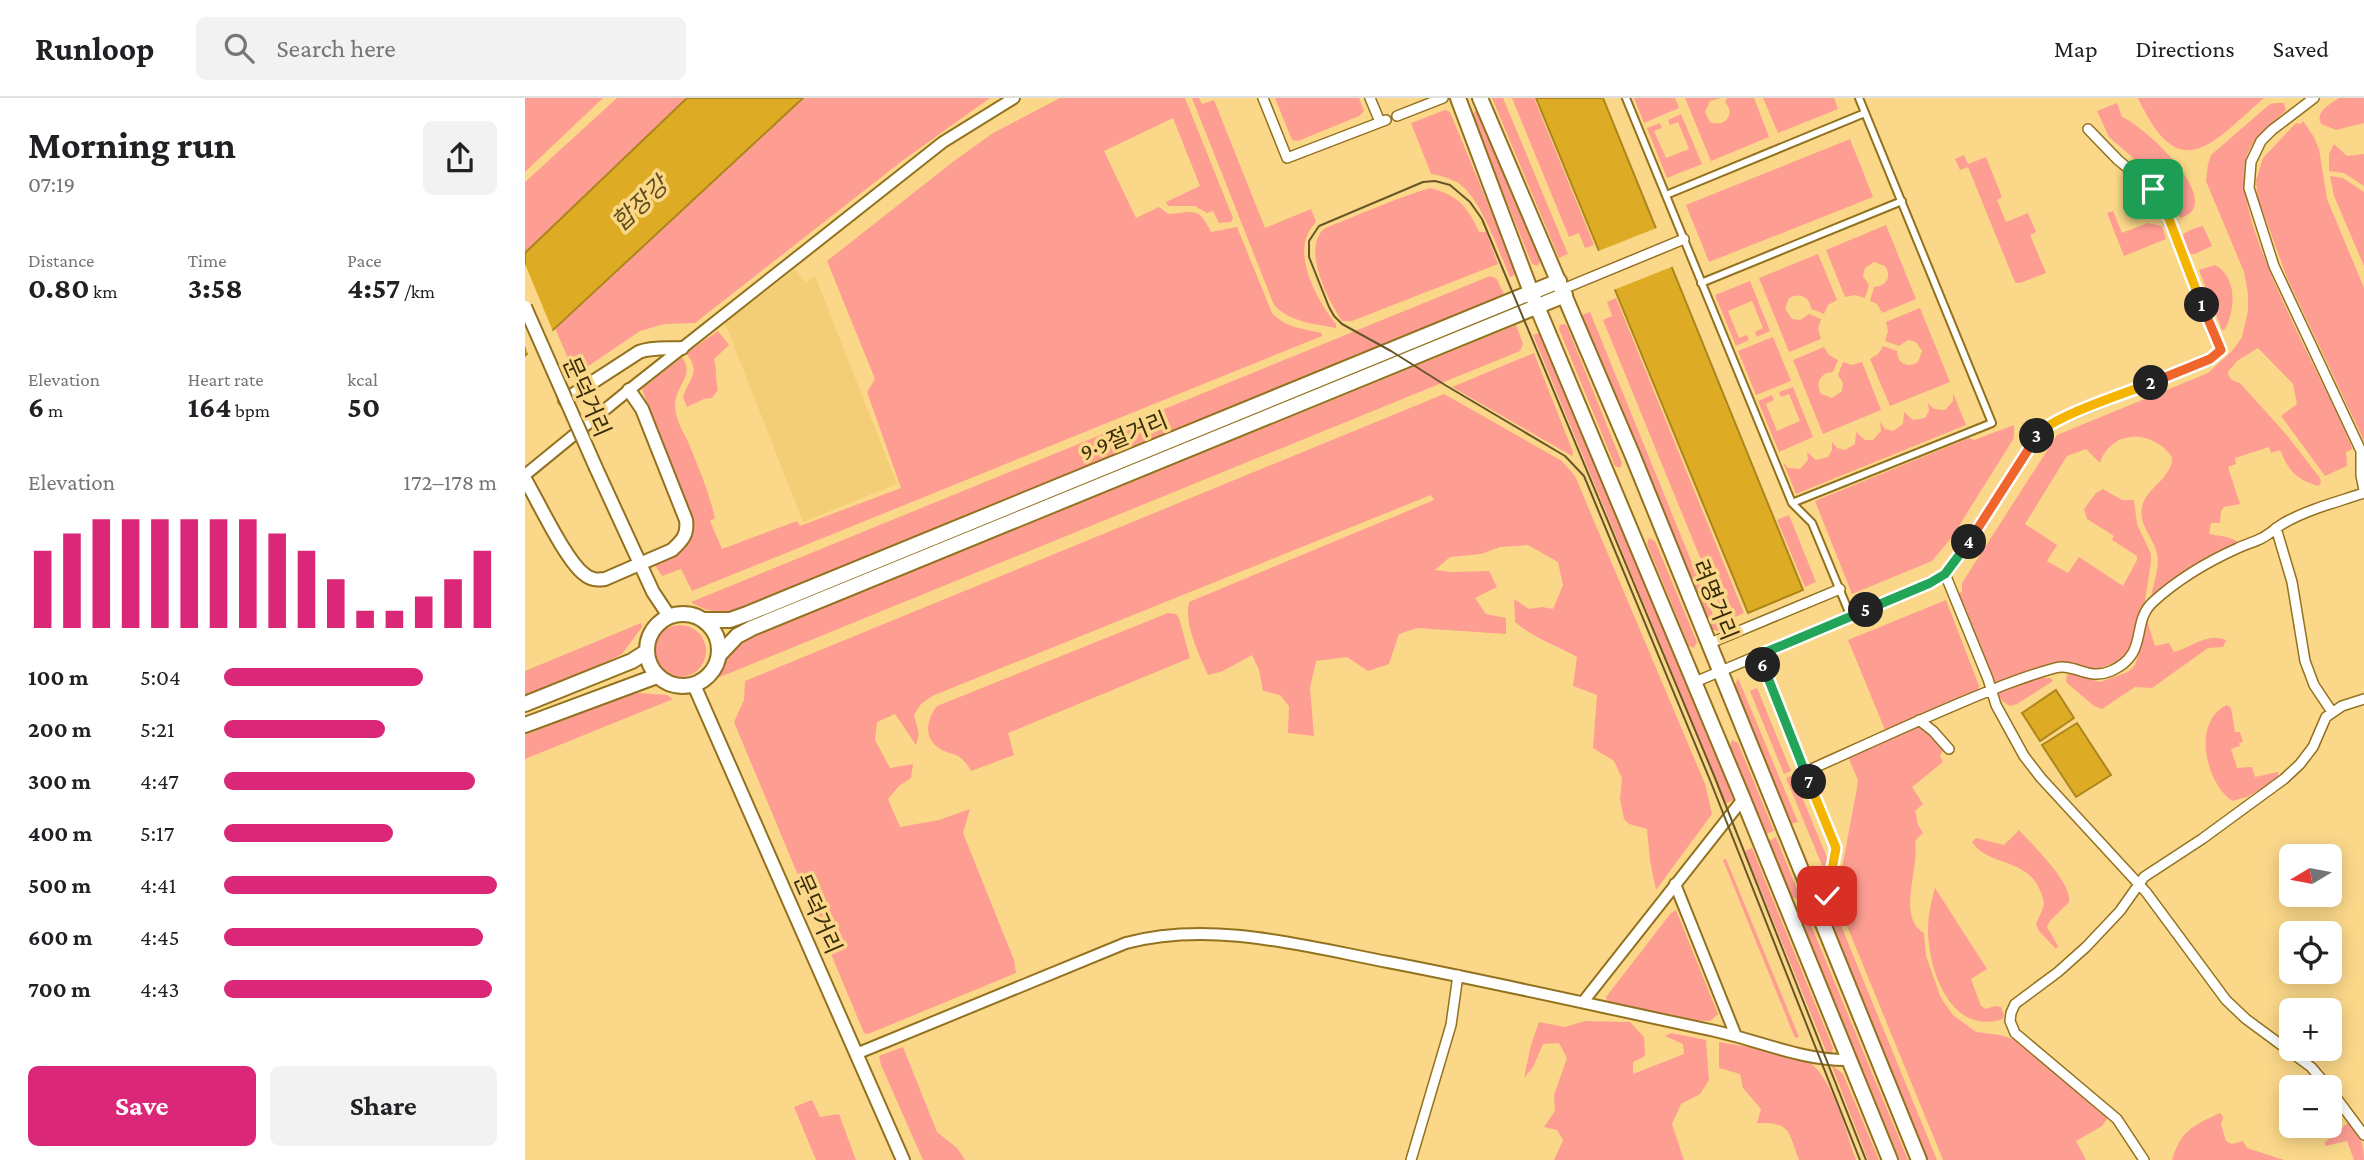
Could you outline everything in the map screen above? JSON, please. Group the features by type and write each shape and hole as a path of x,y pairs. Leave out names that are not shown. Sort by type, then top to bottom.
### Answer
{"highway":[{"path":"1458,98 1537,307 1695,682 1890,1160"},
{"name":"려명거리","path":"1480,98 1632,454 1919,1160"},
{"name":"9·9절거리","path":"703,620 730,620 747,614 1531,292 1562,288"},
{"name":"9·9절거리","path":"719,655 737,636 752,628 1537,307 1562,288"},
{"path":"692,615 703,620 716,635 719,655 711,673 694,685 674,686 657,676 646,652 652,631 669,616 692,615"},
{"path":"525,704 632,661 646,652"},
{"path":"525,725 657,676"}],"main road":[{"name":"문덕거리","path":"525,307 653,592 669,616"},
{"path":"565,400 648,348 682,348"},
{"path":"525,477 565,550 586,576 595,580 605,579 672,550 687,532 686,520 642,409 629,390"},
{"name":"문덕거리","path":"694,685 903,1160"}],"street":[{"path":"525,477 629,390 943,142 1014,98"},
{"path":"1262,98 1287,158 1383,121 1370,98"},
{"path":"1397,116 1443,98"},
{"path":"1626,98 1792,503 1812,523 1851,617"},
{"path":"1792,503 1992,423 1859,98"},
{"path":"1805,772 1991,690 2057,667 2088,675 2109,672 2123,665 2137,645 2145,610 2153,602 2195,572 2236,549 2264,537 2308,512 2364,491 2361,451 2274,266 2249,188 2251,162 2261,141 2314,98"},
{"path":"1666,195 1865,113"},
{"path":"1695,682 1930,583 1945,574 2041,430 2061,419 2210,359 2221,350 2160,200 2153,189 2118,160 2088,129"},
{"path":"1701,283 1902,201"},
{"path":"1562,288 1684,239"},
{"path":"2276,528 2292,582 2305,661 2314,685 2332,712"},
{"path":"1945,574 2001,716 2024,756 2139,884 2226,1000 2318,1075"},
{"path":"1708,645 1840,589"},
{"path":"1759,655 1836,848 1827,896 1816,908"},
{"path":"2144,1160 2117,1119 2015,1033 2010,1021 2015,1004 2086,947 2120,911 2144,877 2202,839 2284,779 2313,747 2323,724 2332,712 2364,699"},
{"path":"1919,720 1949,749"},
{"path":"1583,1002 1743,799"},
{"path":"1675,884 1736,1037"},
{"path":"856,1054 1126,943 1155,937 1217,934 1458,975 1736,1037 1821,1060 1849,1060"},
{"path":"1411,1160 1451,1025 1458,975"},
{"path":"2342,1105 2364,1135"}],"shaded area":[{"path":"525,98 603,98 525,172"},
{"path":"617,98 687,98 525,253 525,182"},
{"path":"803,98 990,98 902,161 695,323 664,324 640,331 575,375 555,328"},
{"path":"1060,98 1185,98 1233,218 1231,222 1219,223 1213,211 1207,213 1195,206 1168,206 1166,202 1200,186 1173,118 1104,151 1136,218 1159,207 1168,214 1195,212 1203,218 1211,232 1237,227 1272,313 1289,325 1322,333 1322,336 692,591 681,569 662,576 654,564 681,550 688,540 690,523 642,389 682,357 687,371 677,397 676,414 707,490 715,518 710,521 722,549 797,521 800,526 901,488 867,392 875,379 827,261 993,133"},
{"path":"1192,98 1199,98 1202,104 1214,100 1265,228 1311,209 1316,222 1308,232 1304,246 1307,270 1317,295 1336,328 1295,319 1274,305"},
{"path":"1275,98 1359,98 1364,111 1359,116 1298,141 1292,140"},
{"path":"1492,98 1503,98 1568,254 1559,258"},
{"path":"1512,98 1534,98 1594,245 1585,248 1579,233 1569,237"},
{"path":"1634,98 1675,98 1679,108 1644,123"},
{"path":"1685,98 1721,98 1710,101 1705,112 1710,122 1720,123 1729,115 1725,102 1727,98 1754,98 1769,137 1711,161"},
{"path":"1763,98 1834,98 1838,109 1778,133"},
{"path":"2138,98 2264,98 2212,142 2197,149 2182,150 2168,142 2153,126"},
{"path":"2339,98 2364,98 2364,123 2336,130 2321,124 2321,112"},
{"path":"2117,103 2122,117 2148,135 2178,166 2195,198 2193,210 2180,218 2162,183 2109,137 2097,111"},
{"path":"2284,103 2286,110 2252,145 2246,159 2244,186 2251,220 2265,259 2351,445 2352,449 2346,452 2347,466 2325,476 2281,416 2297,404 2293,384 2258,348 2237,361 2228,372 2230,378 2240,383 2285,433 2320,478 2321,483 2318,486 2298,477 2290,469 2280,450 2271,453 2269,447 2235,458 2236,464 2228,467 2240,504 2224,507 2220,523 2211,523 2209,534 2242,543 2206,560 2151,597 2158,559 2142,520 2142,507 2144,500 2168,471 2172,457 2154,441 2133,437 2113,444 2100,463 2086,449 2067,456 2025,524 2057,545 2047,561 2068,573 2079,557 2123,586 2137,556 2112,540 2114,536 2087,519 2084,509 2096,493 2103,489 2122,500 2134,500 2137,524 2151,554 2151,562 2145,601 2134,642 2121,660 2098,669 2062,663 1995,686 1957,594 1962,592 1962,583 2057,435 2208,373 2233,350 2242,337 2248,311 2244,272 2206,181 2208,164 2211,155 2270,104"},
{"path":"1445,110 1450,112 1517,274 1510,277 1474,200 1457,182 1431,174 1411,123"},
{"path":"1475,111 1480,113 1540,261 1538,266 1532,264 1472,116"},
{"path":"1681,114 1702,164 1667,178 1647,128 1660,123 1662,128 1654,131 1666,158 1689,149 1678,122 1670,125 1668,120"},
{"path":"2303,121 2319,149 2327,199 2364,288 2364,441 2287,278 2257,195 2256,180 2263,158 2296,123"},
{"path":"1850,139 1873,197 1709,262 1686,205"},
{"path":"2334,144 2347,156 2364,154 2364,186 2344,173 2329,171 2329,154"},
{"path":"1964,155 1968,164 1986,157 2002,197 1997,200 2006,222 2028,213 2036,232 2030,235 2046,273 2016,283 1968,167 1960,170 1955,159"},
{"path":"2330,176 2343,178 2364,192 2364,266 2334,196"},
{"path":"1430,188 1448,194 1461,203 1479,232 1486,232 1498,264 1352,321 1342,321 1325,289 1316,263 1317,239 1323,230 1330,226"},
{"path":"2113,211 2122,233 2148,223 2162,226 2166,239 2124,256 2107,213"},
{"path":"1886,225 1916,299 1882,313 1877,304 1870,301 1874,287 1887,280 1885,266 1874,262 1865,268 1863,276 1869,285 1865,298 1855,295 1845,297 1826,250"},
{"path":"2203,226 2212,246 2195,254 2184,254 2186,251 2182,242 2178,241 2182,235"},
{"path":"1818,254 1837,300 1828,305 1824,314 1811,309 1809,301 1804,297 1789,298 1785,309 1792,319 1800,320 1809,314 1821,319 1818,329 1821,339 1789,352 1759,278"},
{"path":"2215,265 2227,277 2232,294 2229,321 2222,330 2199,270"},
{"path":"795,269 806,282 815,276 897,484 803,522 725,323"},
{"path":"1490,276 1497,279 1505,297 741,609 715,611 691,602"},
{"path":"1750,281 1770,331 1757,337 1755,332 1763,328 1752,301 1728,311 1739,338 1747,335 1749,340 1736,346 1715,295"},
{"path":"1616,298 1744,613 1726,621 1603,320 1612,316 1607,302"},
{"path":"1920,308 1950,382 1890,406 1870,359 1878,354 1883,346 1897,351 1903,364 1918,362 1922,351 1916,342 1908,340 1899,346 1885,341 1888,331 1886,322"},
{"path":"1590,312 1720,632 1711,629 1709,625 1582,315"},
{"path":"1564,324 1622,463 1620,468 1615,466 1559,329 1560,325"},
{"path":"1516,325 1523,344 1520,351 720,677 731,654 752,637"},
{"path":"718,331 729,345 714,359 718,390 712,398 687,407 683,397 694,371 686,353"},
{"path":"1541,332 1734,800 1726,803 1533,335"},
{"path":"1773,337 1791,381 1756,395 1738,351"},
{"path":"1824,347 1829,355 1838,360 1833,372 1820,379 1821,394 1832,398 1842,391 1843,383 1838,375 1843,362 1852,365 1862,362 1881,410 1823,434 1793,360"},
{"path":"1534,353 1573,452 1572,456 1452,387"},
{"path":"1793,387 1813,437 1779,452 1758,401 1772,395 1774,400 1766,404 1777,431 1800,421 1789,394 1781,397 1779,392"},
{"path":"1953,393 1966,425 1796,494 1783,462 1788,468 1800,469 1808,460 1807,452 1816,460 1828,457 1832,442 1837,448 1845,450 1855,444 1856,432 1865,440 1873,440 1881,431 1880,422 1885,429 1893,431 1903,424 1904,412 1913,420 1925,418 1929,411 1928,403 1934,409 1945,410 1953,401"},
{"path":"1444,394 1562,461 1575,476 1705,784 1712,814 1656,890 1647,829 1629,824 1624,819 1620,799 1622,778 1614,761 1593,748 1597,695 1573,686 1577,657 1537,637 1515,622 1514,599 1529,609 1553,609 1563,585 1558,562 1528,545 1500,547 1481,554 1450,557 1435,570 1489,571 1497,587 1475,598 1486,614 1506,618 1506,634 1417,628 1399,634 1389,664 1368,671 1347,657 1316,661 1310,688 1314,736 1288,733 1289,706 1280,695 1263,691 1259,670 1252,655 1223,671 1208,675 1190,630 1189,602 1434,500 1431,495 932,696 921,704 914,715 919,734 916,745 895,714 877,722 875,740 890,768 913,764 911,778 899,786 888,799 900,827 939,820 970,809 963,833 1014,960 1016,973 868,1034 864,1033 734,722 744,700 745,681"},
{"path":"2014,425 2014,438 1952,537 1932,561 1852,594 1815,501 1969,438 1974,440"},
{"path":"1789,515 1816,582 1805,587 1777,520"},
{"path":"1649,538 1655,541 1697,642 1694,648 1689,646 1647,544"},
{"path":"1946,600 1979,686 1978,690 1885,730 1848,640"},
{"path":"1168,613 1176,614 1179,618 1190,658 1008,733 1014,755 971,771 962,759 941,750 929,737 928,726 937,706"},
{"path":"2147,620 2155,646 2169,643 2174,652 2206,639 2226,640 2223,647 2208,648 2152,688 2135,687 2102,709 2094,706 2066,682 2067,675 2071,673 2100,682 2128,672 2135,665"},
{"path":"641,623 642,627 622,654 525,696 525,671"},
{"path":"680,625 690,627 698,633 704,641 704,661 698,669 690,675 680,677 670,675 662,669 656,661 654,651 656,641 662,633 670,627"},
{"path":"1738,678 1798,822 1791,824 1737,691 1735,685"},
{"path":"2040,678 2050,678 2053,681 2017,704 2010,706 2002,701 1997,692"},
{"path":"1757,688 1791,771 1784,774 1750,691"},
{"path":"625,695 667,695 673,699 525,759 525,735"},
{"path":"2227,705 2231,708 2235,732 2240,732 2243,742 2231,749 2237,768 2252,767 2255,777 2278,772 2279,777 2247,797 2232,801 2215,781 2206,753 2209,725 2216,713"},
{"path":"1917,726 1929,732 1944,749 1940,756 1943,762 1912,787 1923,804 1915,811 1923,833 1915,841 1910,904 1911,916 1916,926 1924,933 1926,956 1941,998 1953,1015 1976,1032 2019,1041 2105,1115 2107,1119 2102,1126 2076,1141 2086,1160 1943,1160 1836,900 1858,780 1848,757"},
{"path":"1732,740 1738,743 1774,831 1766,834 1730,746"},
{"path":"1793,775 1828,860 1826,875 1786,778"},
{"path":"2019,830 2050,864 2069,894 2069,902 2047,927 2058,946 2056,949 2036,924 2044,904 2035,882 2019,868 1989,856 1972,842 1976,838 2004,845"},
{"path":"1776,837 1799,894 1797,899 1791,897 1769,841"},
{"path":"1752,848 1833,1048 1831,1054 1826,1051 1745,851"},
{"path":"1726,859 1799,1037 1795,1038 1723,860"},
{"path":"1935,888 1987,969 1971,979 1981,1006 1986,1009 2001,1007 2003,1019 1985,1022 1969,1018 1946,997 1938,981 1929,947 1929,920"},
{"path":"1833,906 1937,1160 1928,1160 1833,927"},
{"path":"1676,910 1718,1014 1710,1021 1677,1020 1607,1001 1606,997"},
{"path":"1803,911 1908,1160 1900,1160 1799,916"},
{"path":"1585,1021 1630,1022 1644,1037 1645,1056 1633,1062 1633,1074 1684,1054 1683,1044 1665,1036 1671,1033 1706,1040 1709,1080 1700,1094 1681,1104 1672,1124 1684,1160 1554,1160 1563,1140 1557,1130 1544,1127 1555,1111 1554,1095 1567,1058 1559,1043 1543,1044 1533,1067 1524,1078 1531,1045 1539,1022 1565,1027"},
{"path":"1719,1042 1796,1057 1814,1066 1834,1098 1856,1160 1799,1160 1787,1130 1776,1124 1757,1123 1761,1109 1743,1088 1740,1074 1719,1068"},
{"path":"903,1047 937,1132 957,1148 965,1160 923,1160 879,1056"},
{"path":"1831,1064 1843,1074 1879,1160 1868,1160"},
{"path":"812,1100 820,1117 839,1114 856,1160 816,1160 794,1107"},
{"path":"2220,1113 2226,1141 2232,1144 2243,1141 2247,1148 2284,1160 2172,1160 2179,1142 2189,1130"},
{"path":"2348,1123 2356,1130 2361,1139 2364,1160 2354,1160 2347,1141 2325,1146 2330,1138 2342,1138 2342,1128"}],"water":[{"name":"합장강","path":"687,98 803,98 525,356 525,253"},
{"path":"1536,98 1603,98 1803,590 1748,613"},
{"path":"2056,690 2074,718 2040,741 2022,713"},
{"path":"2077,723 2111,775 2076,797 2042,745"}],"pier":[{"path":"1659,227 1674,266 1611,291 1596,252"},
{"path":"525,264 554,334 529,356 525,346"}],"tram line":[{"path":"1860,1160 1710,780 1584,476 1565,456 1342,324 1329,307 1309,257 1309,241 1319,226 1423,182 1435,181 1450,185 1470,202 1482,219 1715,778 1866,1160"}],"route":[{"path":"1827,896 1836,848 1759,655 1930,583 1945,574 2041,430 2061,419 2210,359 2221,350 2169,219 2153,189"}]}
